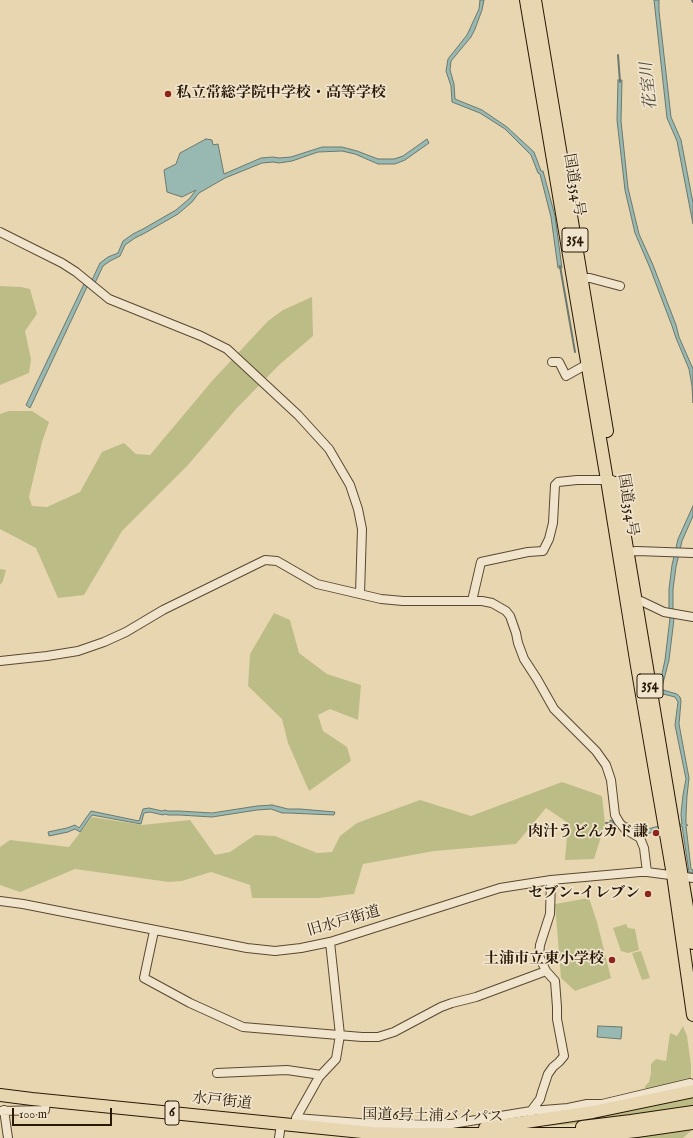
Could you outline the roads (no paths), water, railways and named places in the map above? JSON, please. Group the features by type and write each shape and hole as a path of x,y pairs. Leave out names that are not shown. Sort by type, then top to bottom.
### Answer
{"highway":[{"name":"国道354号","path":"526,0 577,278"},
{"name":"国道354号","path":"535,0 577,278 631,602 637,666 683,876 693,943"},
{"name":"国道354号","path":"683,876 693,1015"},
{"path":"450,1134 593,1112 692,1087"},
{"name":"水戸街道","path":"0,1095 46,1101 281,1124 296,1122 345,1130"},
{"name":"国道6号土浦バイパス","path":"521,1134 693,1112"},
{"name":"国道6号土浦バイパス","path":"345,1130 408,1134 609,1134 693,1123"},
{"path":"345,1130 361,1138"}],"street":[{"path":"0,232 62,263 76,272 109,299 200,336 227,349 298,415 329,449 350,485 358,509 362,529 360,594"},
{"path":"577,278 590,278 620,286"},
{"path":"552,362 559,362 566,376 591,362"},
{"path":"472,601 481,562 528,552 543,552 549,539 553,523 555,485 558,482 611,480"},
{"path":"623,552 693,553"},
{"path":"0,660 47,656 78,651 104,642 126,632 164,610 265,560 277,561 317,584 380,599 403,601 492,602 506,612 513,622 524,659 554,709 596,751 606,765 611,780 615,814 625,829 640,838 644,848 648,872"},
{"path":"631,602 641,601 664,612 693,617"},
{"name":"旧水戸街道","path":"0,901 247,948 275,951 301,948 330,942 500,888 551,880 648,872 683,876"},
{"path":"531,1114 540,1099 548,1074 552,1067 564,1056 556,1019 557,1007 555,981 546,971 538,956 550,914 551,880"},
{"path":"154,931 144,978 190,1004 243,1027 378,1037 394,1032 441,1007 476,997 546,971"},
{"path":"330,942 340,1035 336,1059 321,1075 296,1122 452,1124 531,1114 587,1104 602,1104 692,1087"},
{"path":"217,1073 287,1070 321,1075"},
{"path":"8,1138 2,1110 45,1110 46,1101"},
{"path":"279,1138 281,1124"}],"water":[{"path":"480,0 484,0 475,29 471,37 451,61 450,70 454,84 455,99 482,110 507,127 534,152 541,171 543,171 555,216 562,268 558,268 551,217 540,174 538,173 531,155 505,129 480,113 452,102 451,86 446,71 448,59 467,35 479,9"},
{"path":"654,0 659,0 671,117 681,140 693,203 693,224 677,141 667,118"},
{"path":"618,80 622,80 621,121 628,188 639,234 653,265 676,325 679,337 693,369 693,403 689,369 635,233 625,190 617,120"},
{"path":"206,139 212,140 213,145 218,144 224,174 261,158 291,157 322,147 342,147 378,159 394,159 403,156 427,139 429,143 405,160 395,164 378,164 355,154 342,151 318,152 292,161 262,163 225,178 199,193 192,202 178,214 135,238 125,245 120,256 103,266 95,283 87,287 30,408 26,405 84,284 92,280 100,263 108,257 118,253 123,241 176,210 189,199 196,190 182,197 167,192 164,170 176,164 180,153"},
{"path":"693,506 693,516 682,541 676,567 673,589 674,619 669,660 662,687 663,690 677,694 681,701 679,724 689,778 686,815 686,825 688,825 686,826 691,869 693,870 693,873 689,872 682,826 656,831 641,836 626,827 617,827 610,824 610,820 618,823 628,823 641,831 655,827 682,824 681,814 686,779 675,725 678,702 675,697 663,694 659,691 659,687 665,660 670,618 669,589 672,565 678,539"},
{"path":"272,805 288,809 335,812 334,815 282,813 271,809 212,817 163,815 150,812 144,813 141,824 92,815 80,832 75,829 49,836 48,832 75,825 79,828 91,811 139,821 143,809 149,808 162,811 212,813"},
{"path":"598,1026 622,1027 621,1039 597,1037"}],"waterway":[{"path":"618,55 620,82"},
{"path":"560,266 575,352"},
{"path":"606,823 613,823"}],"place":[{"name":"私立常総学院中学校・高等学校","path":"168,94"},
{"name":"肉汁うどんカド謙","path":"656,833"},
{"name":"セブン-イレブン","path":"648,894"},
{"name":"土浦市立東小学校","path":"612,960"}],"water label":[{"name":"花室川","path":"650,86"}]}
